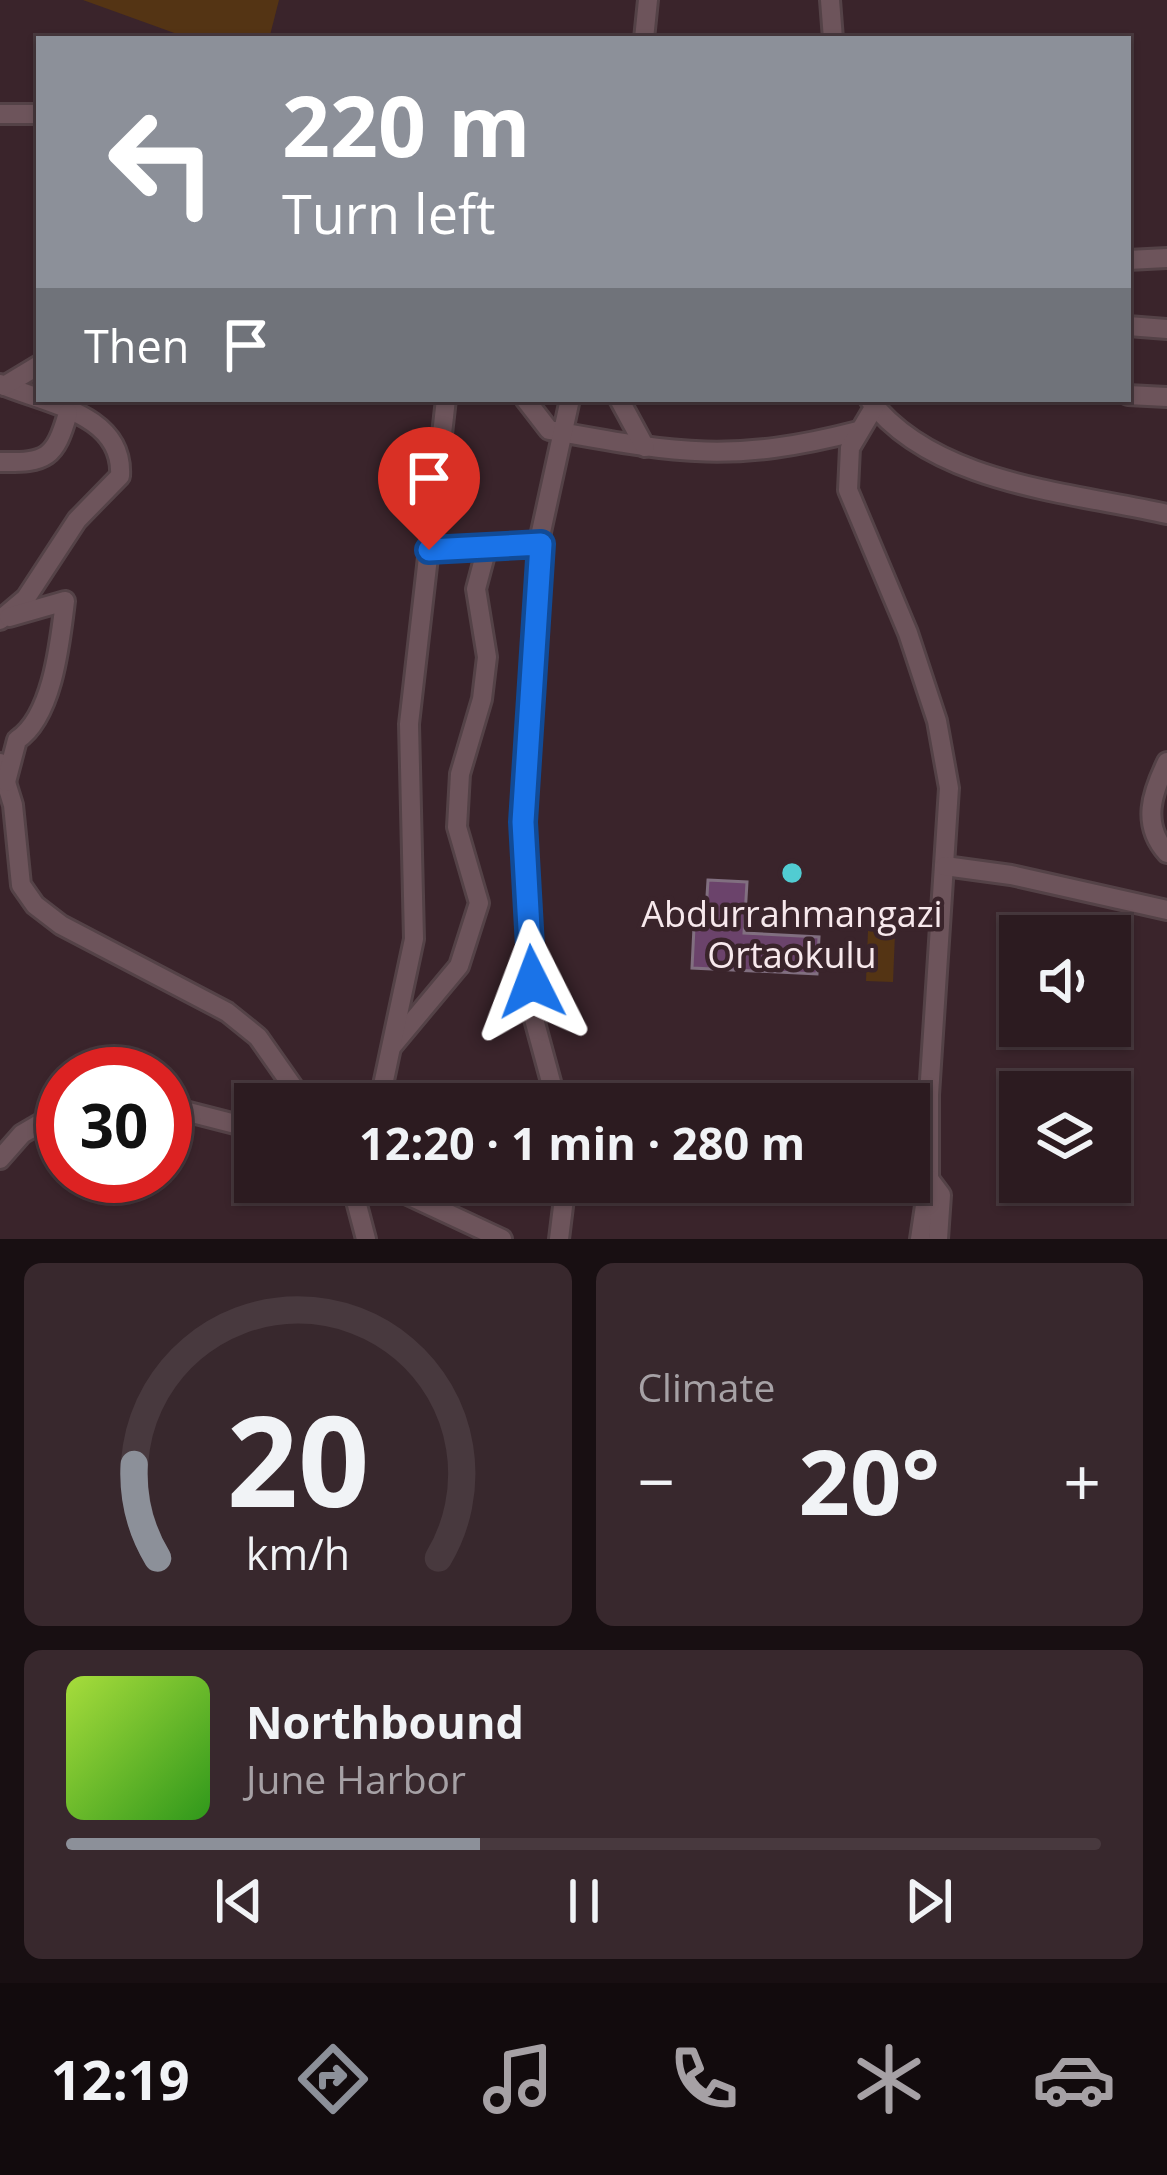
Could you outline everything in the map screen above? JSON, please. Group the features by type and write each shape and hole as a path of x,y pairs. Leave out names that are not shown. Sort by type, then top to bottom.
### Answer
{"street":[{"path":"644,36 648,0"},
{"path":"830,0 833,36"},
{"path":"0,114 36,113"},
{"path":"1131,260 1167,258"},
{"path":"1131,326 1167,329"},
{"path":"2,385 36,366"},
{"path":"2,385 36,399"},
{"path":"1131,394 1167,397"},
{"path":"0,620 26,598 76,520 120,476 116,440 103,426 42,402"},
{"path":"383,1083 414,940 409,724 420,666 446,402"},
{"path":"527,402 536,418 561,432 645,447 738,455 857,431"},
{"path":"551,1083 534,1019 523,822 541,544 569,402"},
{"path":"621,402 645,447"},
{"path":"873,402 848,462 851,503 908,633 946,755 945,866 930,1083"},
{"path":"875,402 886,423 920,448 1018,481 1167,514"},
{"path":"0,462 50,456 58,448 68,413"},
{"path":"429,550 486,551 541,544"},
{"path":"390,1049 459,966 479,903 457,827 460,773 484,678 483,615 476,589 486,551"},
{"path":"0,620 65,602 43,703 30,731 17,740 3,772 21,885 61,926 226,1012 258,1037 290,1083"},
{"path":"1167,762 1151,796 1157,842 1167,853"},
{"path":"945,866 1011,875 1167,910"},
{"path":"192,1113 234,1124"},
{"path":"0,1159 36,1126"},
{"path":"930,1180 940,1195 938,1239"},
{"path":"358,1203 366,1239"},
{"path":"425,1203 502,1239"},
{"path":"559,1239 563,1203"},
{"path":"920,1239 925,1203"}],"shaded area":[{"path":"83,0 279,0 270,36 183,36"},
{"path":"868,931 895,933 893,982 866,981"}],"building":[{"path":"708,880 747,882 744,933 819,937 817,974 692,968 694,927 705,928"}],"place":[{"name":"Abdurrahmangazi Ortaokulu","path":"792,873"}],"route":[{"path":"429,550 486,551 541,544 523,822 532,982"}]}
